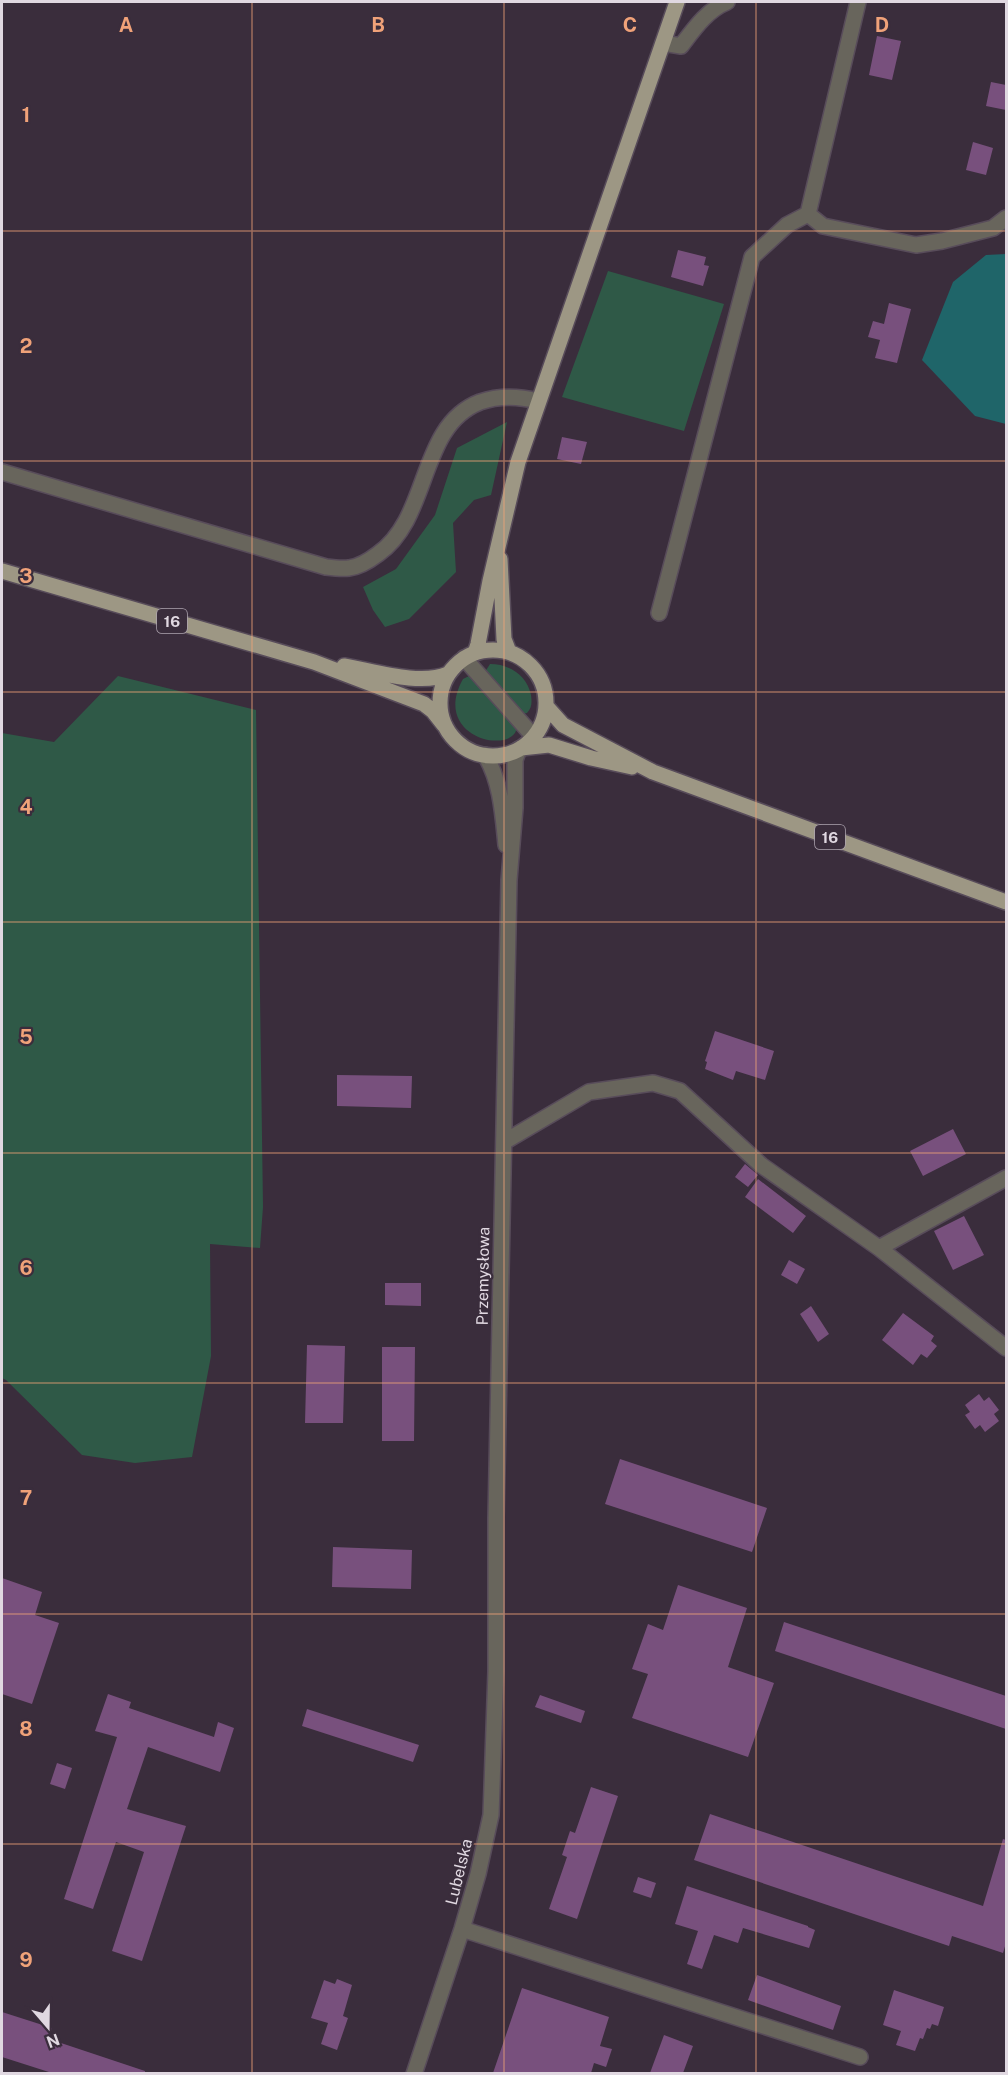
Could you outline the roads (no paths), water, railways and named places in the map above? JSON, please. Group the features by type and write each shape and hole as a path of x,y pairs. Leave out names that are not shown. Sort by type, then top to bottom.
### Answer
{"main road":[{"path":"444,725 440,708 441,690 448,674 470,655 478,644 503,520 518,462 677,2"},
{"path":"499,544 504,639 509,652"},
{"name":"16","path":"2,571 314,662 424,704 433,711 454,739 468,750 485,755 503,755 519,749 549,745 591,758 653,772"},
{"path":"470,655 492,649 509,652 525,660 537,673 544,688 546,706"},
{"name":"16","path":"314,662 423,680 437,679 448,674"},
{"name":"16","path":"519,749 534,737 543,722 546,706"},
{"name":"16","path":"546,706 563,725 653,772 1006,902"}],"street":[{"path":"663,43 681,46 696,26 718,6 727,2"},
{"path":"660,613 752,257 787,225 808,214 858,2"},
{"path":"808,214 823,226 916,245 993,228 1006,218"},
{"path":"2,472 326,567 351,568 369,560 390,546 405,526 437,444 452,421 469,406 493,397 519,396 538,401"},
{"path":"470,655 534,737"},
{"name":"Przemysłowa","path":"496,1671 509,880 515,808 515,760 519,749"},
{"name":"Przemysłowa","path":"485,755 493,769 499,794 509,880"},
{"path":"504,1142 589,1092 653,1083 680,1091 760,1165 1003,1339"},
{"path":"879,1248 1006,1178"},
{"name":"Lubelska","path":"414,2073 462,1929 478,1874 491,1815 496,1671"},
{"path":"462,1929 860,2057"}]}
